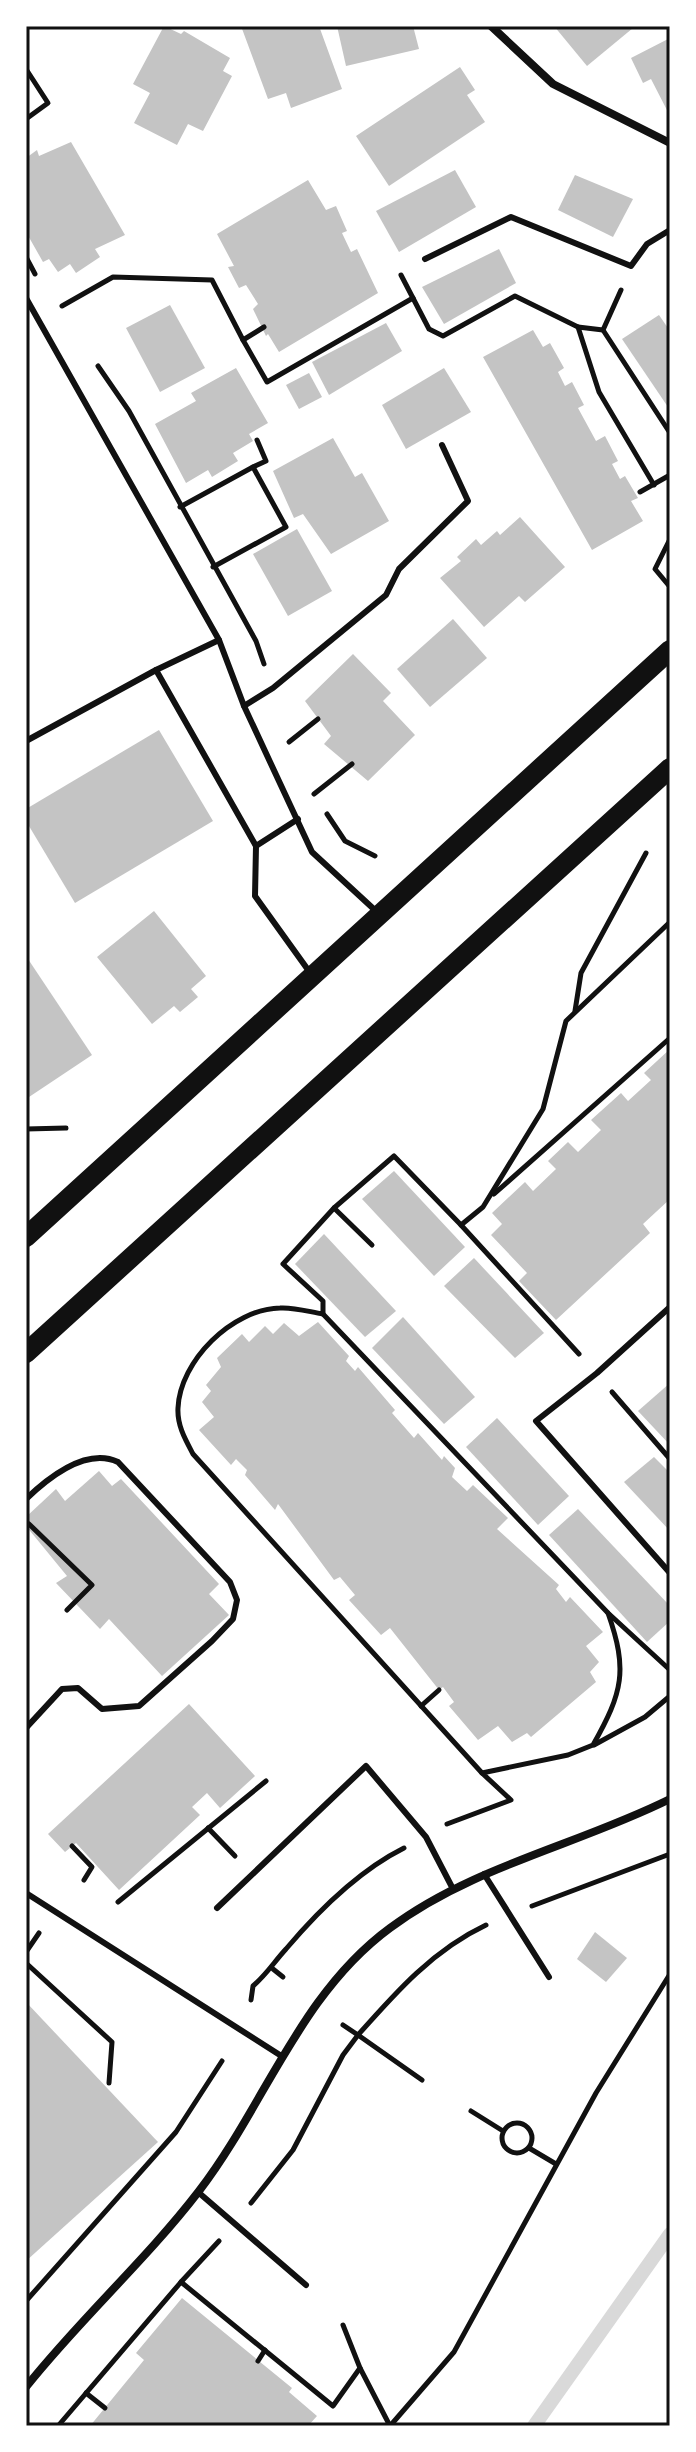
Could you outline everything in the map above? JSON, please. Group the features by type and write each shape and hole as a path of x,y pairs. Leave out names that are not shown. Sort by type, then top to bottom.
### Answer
{"main road":[{"path":"26,1237 670,650"},
{"path":"26,1353 670,768"}],"street":[{"path":"491,26 553,84 670,143"},
{"path":"26,2387 29,2376 198,2192 315,2002 388,1929 484,1874 621,1824 670,1799"}],"lane":[{"path":"425,259 511,217 631,266 647,244 670,230"},
{"path":"26,298 219,640 244,706 312,852 380,914"},
{"path":"244,706 273,688 386,595 399,569 468,501 442,445"},
{"path":"26,741 156,670 219,640"},
{"path":"156,670 256,846 255,896 314,977"},
{"path":"256,846 298,819"},
{"path":"670,1307 597,1373 536,1421 670,1573"},
{"path":"26,1499 90,1456 105,1456 118,1462 230,1582 237,1600 233,1619 223,1630 139,1706 102,1709 78,1688 62,1689 26,1728"},
{"path":"217,1908 366,1766 426,1837 453,1889"},
{"path":"484,1874 549,1977"},
{"path":"26,1893 283,2057"},
{"path":"198,2192 306,2285"}],"path":[{"path":"26,69 48,103 26,119"},
{"path":"425,259 399,271 429,329 443,336 515,296 578,327 603,330"},
{"path":"603,330 631,266"},
{"path":"68,320 59,307 113,277 212,280 267,382 413,298"},
{"path":"243,340 264,327"},
{"path":"578,327 599,392 654,485"},
{"path":"603,330 670,433"},
{"path":"94,359 129,411 256,641 284,718 280,735 292,756"},
{"path":"180,507 266,461 257,440"},
{"path":"213,567 286,527 253,467"},
{"path":"640,492 670,475"},
{"path":"670,539 655,569 670,587"},
{"path":"286,745 318,719"},
{"path":"352,764 312,792 345,841 375,856"},
{"path":"575,1012 581,973 646,853"},
{"path":"488,1199 543,1109 566,1021 670,922"},
{"path":"461,1225 670,1038"},
{"path":"26,1129 66,1128"},
{"path":"323,1314 323,1301 283,1264 334,1208 394,1156 597,1373 670,1459"},
{"path":"334,1208 372,1245"},
{"path":"251,2000 253,1986 273,1969 284,1951 324,1908 376,1862 462,1816 511,1800 482,1773 193,1454 181,1432 177,1409 182,1382 193,1361 228,1328 253,1315 279,1308 323,1314 608,1613 670,1670"},
{"path":"27,1522 92,1585 67,1610"},
{"path":"593,1745 610,1715 621,1679 621,1650 608,1613"},
{"path":"421,1706 439,1690"},
{"path":"482,1773 568,1755 593,1745 645,1717 670,1696"},
{"path":"118,1902 266,1781"},
{"path":"208,1828 252,1874"},
{"path":"72,1846 92,1867 84,1880"},
{"path":"58,2426 235,2223 293,2150 343,2055 405,1983 464,1936 509,1915 670,1854"},
{"path":"26,1963 112,2042 109,2083"},
{"path":"273,1969 283,1977"},
{"path":"343,2325 360,2368 390,2426 454,2352 556,2164 670,1974"},
{"path":"343,2025 422,2080"},
{"path":"26,2301 176,2132 222,2061"},
{"path":"471,2111 503,2131"},
{"path":"515,2123 524,2124 533,2136 529,2148 518,2153 508,2151 502,2142 503,2131 515,2123"},
{"path":"529,2148 556,2164"},
{"path":"181,2282 333,2406 360,2368"},
{"path":"258,2361 265,2350"},
{"path":"86,2393 105,2408"}],"building":[{"path":"164,26 181,34 184,31 230,58 223,71 232,76 203,131 188,124 177,145 134,123 150,93 133,84"},
{"path":"241,26 319,26 342,89 291,108 286,93 268,99"},
{"path":"337,26 413,26 419,49 346,66"},
{"path":"554,26 630,26 633,28 587,66"},
{"path":"670,38 670,116 651,79 643,83 631,58"},
{"path":"460,67 475,90 467,95 485,122 389,186 356,136"},
{"path":"71,142 125,235 95,249 100,257 76,273 70,264 58,272 49,259 43,262 26,232 26,158 37,150 39,156"},
{"path":"455,170 476,207 399,252 376,211"},
{"path":"575,175 633,199 613,237 558,210"},
{"path":"308,180 326,210 336,206 347,231 342,233 351,252 357,249 378,293 279,352 268,334 266,336 253,309 258,304 246,285 239,288 228,267 234,266 217,234"},
{"path":"499,249 516,283 444,324 422,287"},
{"path":"170,305 205,368 160,392 126,328"},
{"path":"659,315 670,331 670,410 622,339"},
{"path":"386,323 402,351 329,395 312,362"},
{"path":"533,330 543,347 550,343 564,368 558,372 565,386 572,382 584,405 578,408 596,441 605,436 618,461 612,464 620,479 625,476 638,498 631,501 643,521 592,550 483,357"},
{"path":"236,368 268,423 249,434 253,441 233,453 238,461 212,477 208,470 186,483 155,424 196,401 191,393"},
{"path":"444,368 471,412 406,449 382,405"},
{"path":"309,373 322,397 299,409 286,385"},
{"path":"333,438 355,477 362,473 389,521 331,554 303,514 294,518 273,471"},
{"path":"520,517 565,567 525,602 519,596 484,627 440,578 461,561 457,557 476,539 481,545 497,531 500,535"},
{"path":"297,529 332,591 288,616 253,554"},
{"path":"453,619 487,658 430,707 397,669"},
{"path":"353,654 391,693 383,701 415,735 368,781 324,744 331,736 305,701"},
{"path":"159,730 213,821 75,903 26,821 26,809"},
{"path":"154,911 206,976 191,989 198,997 180,1012 174,1006 152,1024 97,957"},
{"path":"26,956 92,1055 26,1099"},
{"path":"670,1049 670,1199 643,1224 650,1233 556,1320 519,1281 527,1273 491,1235 502,1224 492,1213 525,1182 533,1191 556,1169 548,1161 568,1142 578,1152 601,1130 591,1120 621,1093 628,1101 651,1080 644,1073"},
{"path":"394,1171 465,1247 434,1276 362,1199"},
{"path":"324,1234 396,1311 365,1337 295,1264"},
{"path":"474,1258 544,1333 515,1358 444,1286"},
{"path":"403,1317 475,1397 444,1424 372,1348"},
{"path":"318,1322 349,1356 346,1361 355,1371 358,1367 395,1410 392,1413 414,1438 418,1433 442,1460 444,1456 455,1468 452,1477 467,1491 473,1485 508,1518 497,1529 559,1585 556,1589 566,1602 570,1597 603,1632 586,1646 599,1662 590,1672 596,1682 531,1737 527,1733 512,1742 498,1726 478,1740 449,1706 454,1702 443,1687 439,1690 390,1628 381,1635 349,1600 355,1595 340,1577 334,1580 278,1504 275,1510 245,1475 247,1470 236,1459 231,1465 199,1430 214,1417 202,1402 211,1391 206,1385 221,1367 217,1358 242,1334 249,1342 265,1326 273,1334 284,1323 299,1336"},
{"path":"670,1383 670,1445 638,1411"},
{"path":"497,1418 569,1496 538,1525 466,1447"},
{"path":"654,1457 670,1473 670,1531 624,1482"},
{"path":"99,1471 112,1486 121,1479 219,1584 209,1594 229,1615 162,1676 109,1619 100,1629 56,1583 67,1576 26,1526 26,1517 56,1489 65,1501"},
{"path":"578,1509 670,1606 670,1621 647,1642 549,1535"},
{"path":"189,1704 255,1776 220,1808 207,1793 192,1807 200,1815 119,1890 76,1843 65,1852 48,1834"},
{"path":"595,1932 627,1958 606,1982 577,1959"},
{"path":"26,2002 158,2142 26,2261"},
{"path":"182,2298 292,2388 289,2392 317,2416 308,2426 90,2426 144,2360 136,2353"}],"waterway":[{"path":"534,2426 670,2234"}]}
